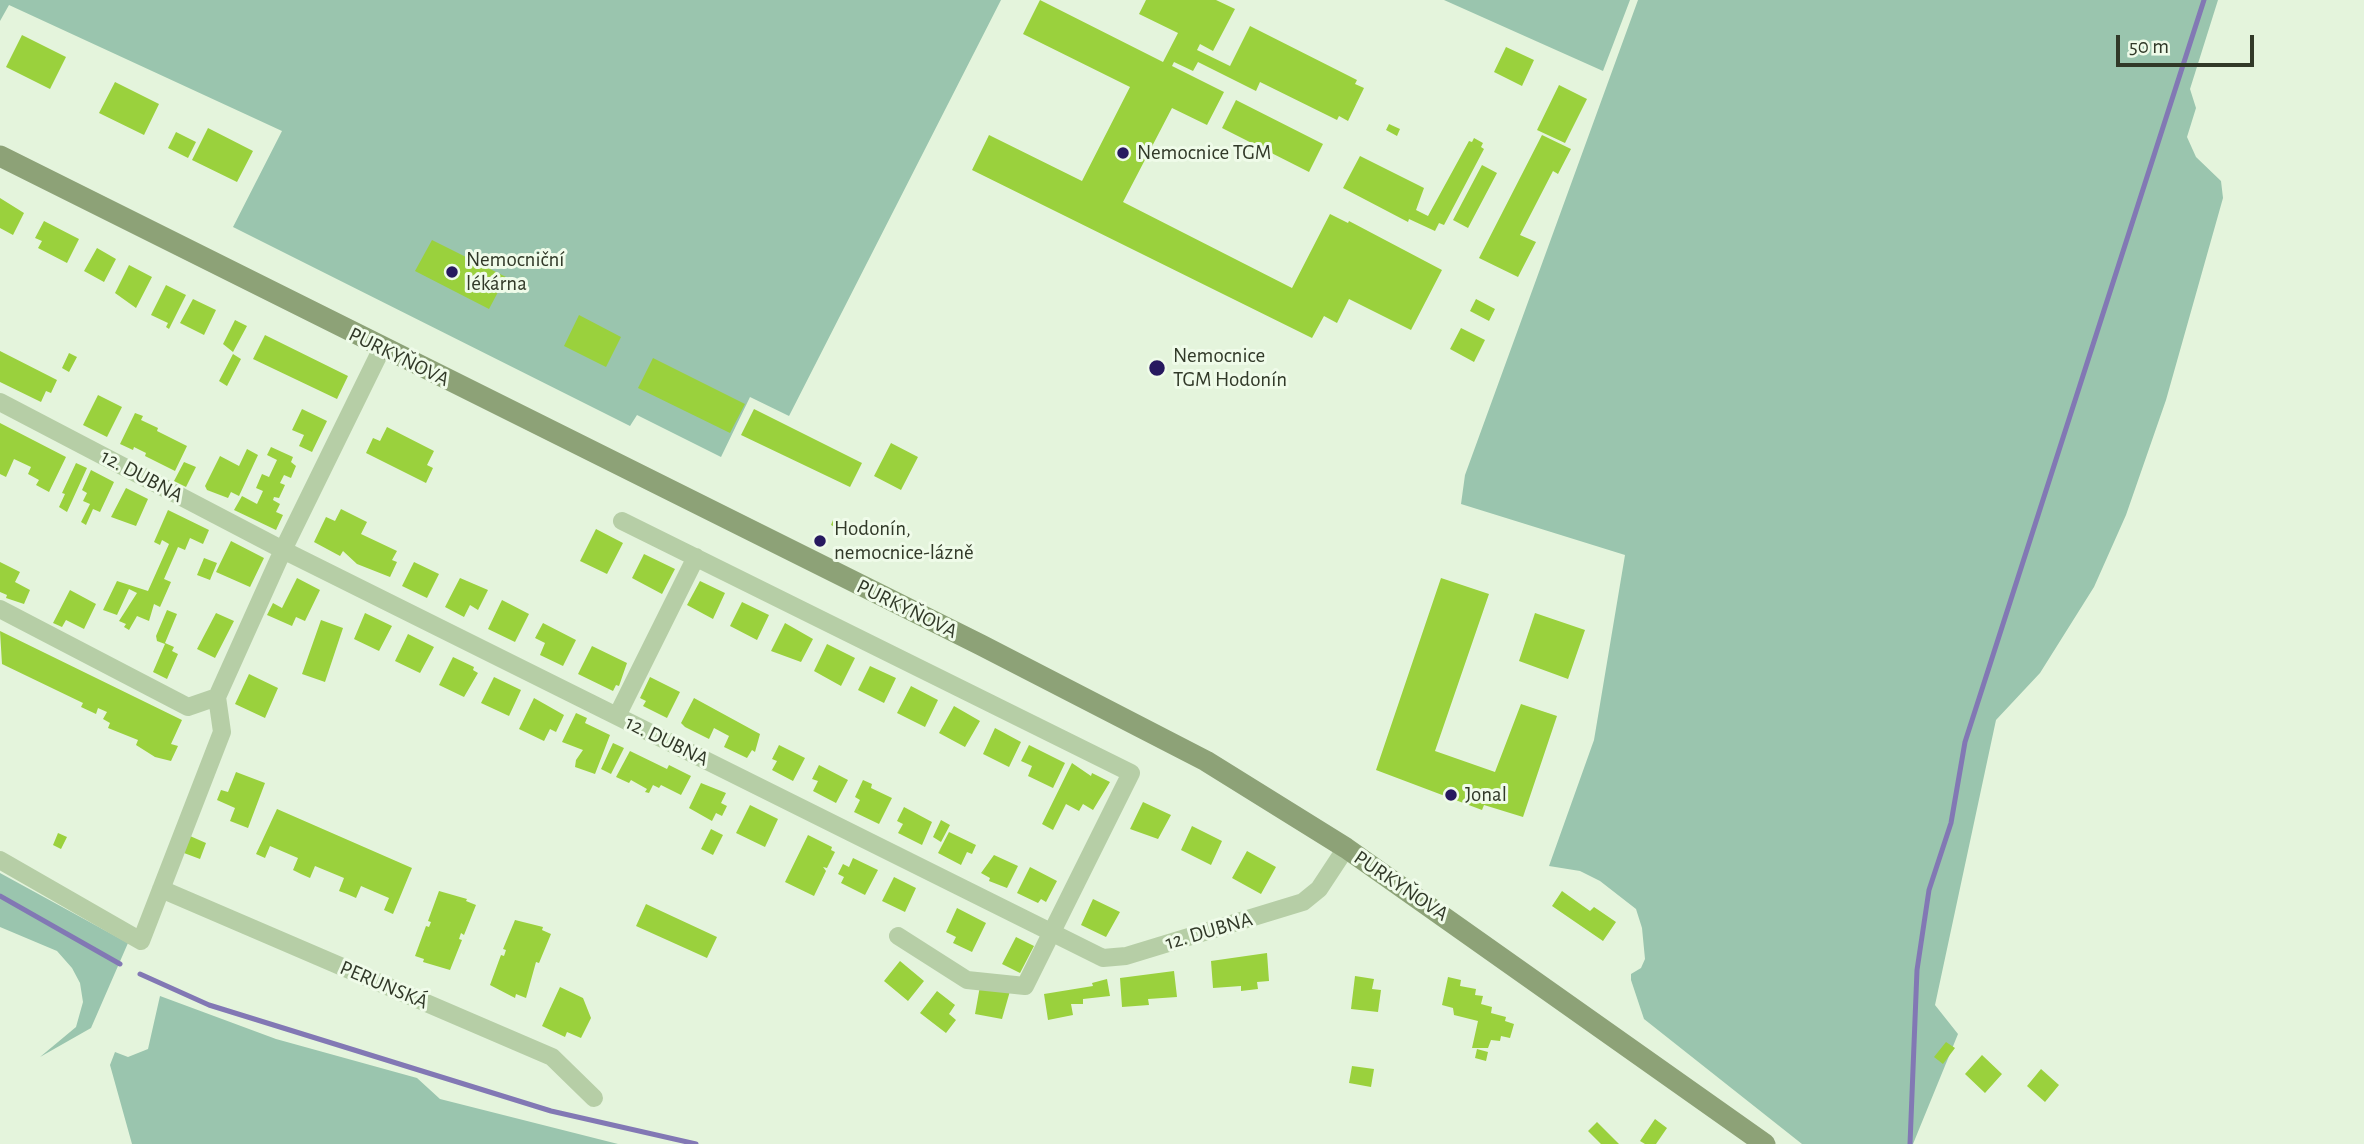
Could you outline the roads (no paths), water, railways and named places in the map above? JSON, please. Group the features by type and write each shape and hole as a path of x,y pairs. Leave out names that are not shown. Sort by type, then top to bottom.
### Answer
{"street":[{"name":"PURKYŇOVA","path":"0,156 1076,693 1206,761 1346,848 1765,1144"},
{"path":"0,860 141,941 222,732 217,697 283,550 382,348"},
{"name":"12. DUBNA","path":"0,402 283,550 1103,958 1126,956 1303,902 1319,889 1346,848"},
{"path":"622,521 1131,773 1026,986 967,980 898,936"},
{"path":"617,716 696,557"},
{"path":"0,609 188,707 217,697"},
{"name":"PERUNSKÁ","path":"161,888 552,1057 594,1098"}],"waterway":[{"path":"1910,1144 1917,970 1929,890 1951,823 1965,742 2204,0"},
{"path":"0,896 120,964"},
{"path":"140,974 209,1005 551,1111 696,1144"}],"place":[{"name":"Nemocnice TGM","path":"1123,153"},
{"name":"Nemocniční lékárna","path":"452,272"},
{"name":"Nemocnice TGM Hodonín","path":"1157,368"},
{"name":"Hodonín, nemocnice-lázně","path":"820,541"},
{"name":"Jonal","path":"1451,795"}]}
